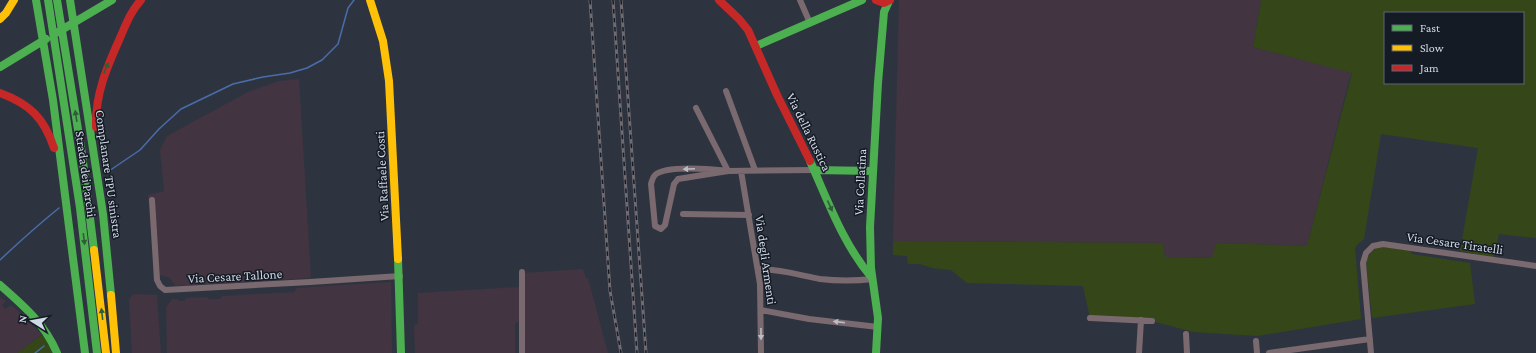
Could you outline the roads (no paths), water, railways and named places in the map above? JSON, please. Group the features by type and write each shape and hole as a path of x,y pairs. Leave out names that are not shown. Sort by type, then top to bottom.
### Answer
{"main road":[{"path":"0,19 6,13 14,0"},
{"name":"Strada dei Parchi","path":"57,0 82,154 106,353"},
{"name":"Complanare TPU sinistra","path":"70,0 105,231 116,353"},
{"path":"0,67 17,55 112,0"},
{"path":"105,231 108,213 95,118 98,94 111,56 132,12 141,0"},
{"name":"Via Raffaele Costi","path":"370,0 383,41 388,72 400,276 401,353"},
{"name":"Via della Rustica","path":"719,0 742,22 756,46 777,95 814,170 850,249 859,263 873,278"},
{"path":"756,46 862,0"},
{"name":"Strada dei Parchi","path":"48,1 80,208 97,353"},
{"path":"884,12 878,1 889,1"},
{"name":"Via Collatina","path":"876,353 878,327 870,240 878,84 884,12 889,1"},
{"path":"37,3 46,55 73,250 85,353"},
{"path":"0,60 17,55"},
{"path":"0,93 13,97 27,105 38,116 49,133 55,156 65,227 73,250"},
{"path":"814,170 873,170"},
{"path":"0,285 35,318 48,336 57,353"}],"street":[{"path":"800,0 810,23"},
{"path":"726,90 755,170"},
{"path":"696,108 728,171"},
{"path":"728,171 707,168 682,169 664,171 655,175 651,184 654,223 656,227 661,229 665,226 674,184 677,179 741,170 814,170"},
{"name":"Via degli Armenti","path":"741,170 758,269 761,310 761,353"},
{"name":"Via Cesare Tallone","path":"152,200 158,280 160,286 165,290 400,276"},
{"path":"683,214 749,215"},
{"name":"Via Cesare Tiratelli","path":"1370,339 1363,263 1366,253 1372,246 1383,244 1536,266"},
{"path":"758,269 780,271 828,280 855,281 873,278"},
{"path":"522,272 522,353"},
{"path":"761,310 809,319 878,327"},
{"path":"1090,318 1152,321"},
{"path":"1139,353 1141,320"},
{"path":"1186,334 1186,353"},
{"path":"1269,353 1370,339 1371,353"},
{"path":"1256,341 1257,353"}],"waterway":[{"path":"106,173 140,150 159,129 181,109 233,84 290,73 307,68 322,60 338,44 348,8 354,0"},
{"path":"0,260 59,208"},
{"path":"35,353 44,346"}],"railway":[{"path":"590,0 610,291 621,353"},
{"path":"613,0 637,353"},
{"path":"621,0 646,353"}]}
